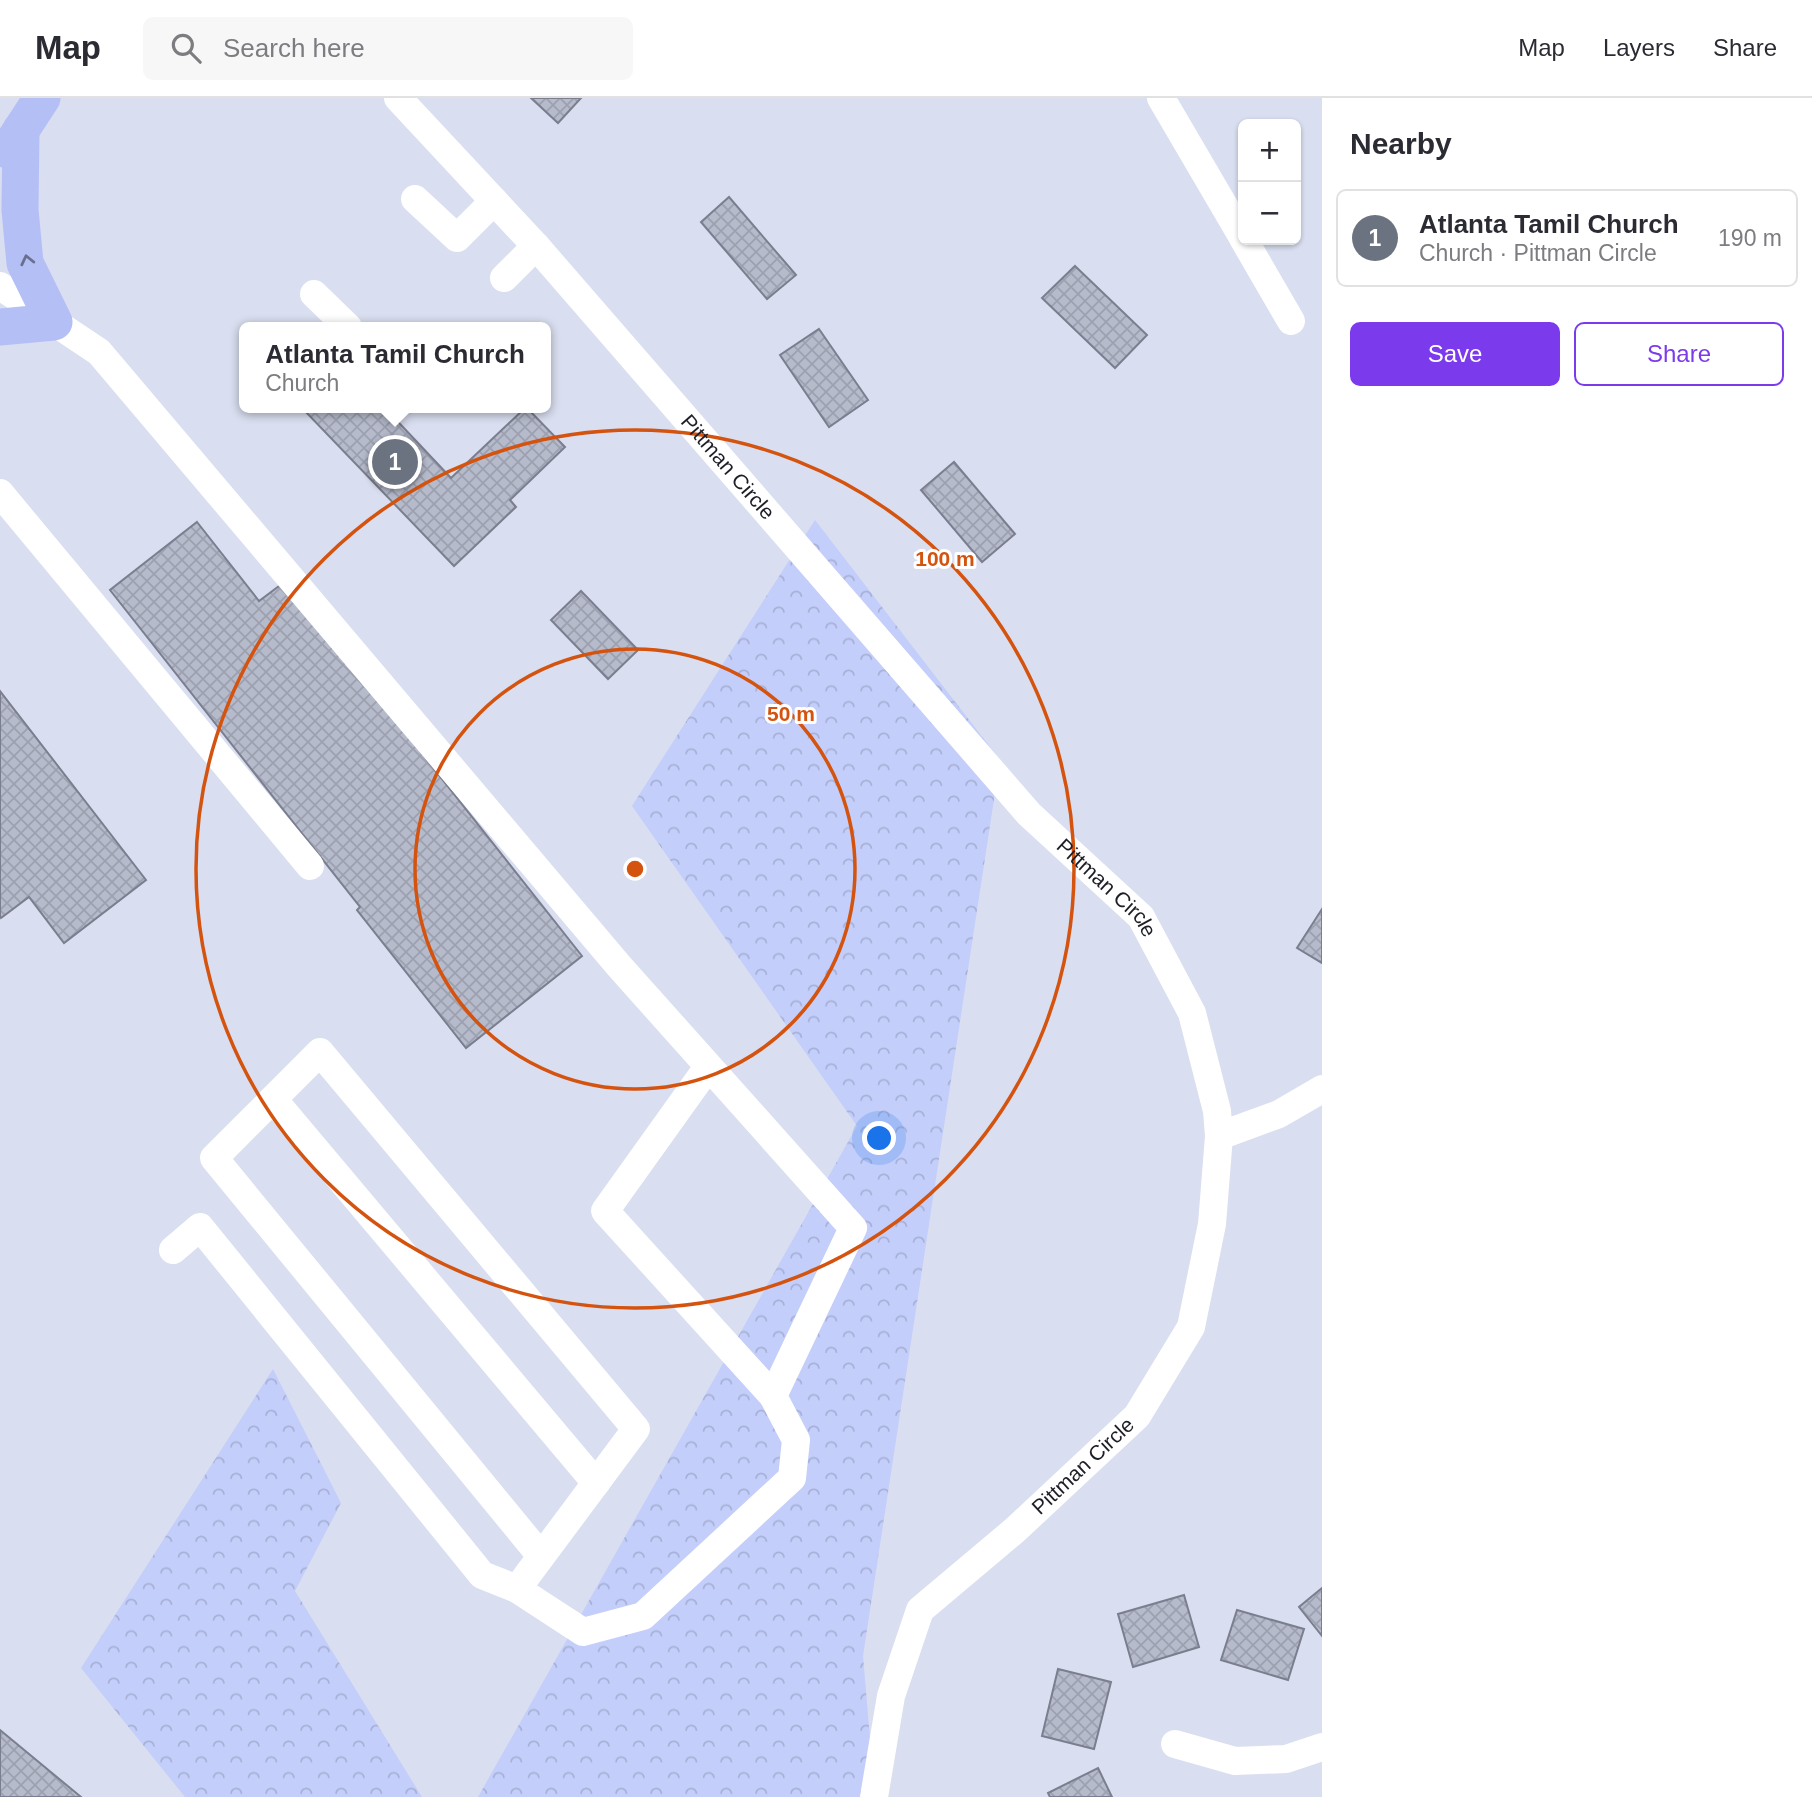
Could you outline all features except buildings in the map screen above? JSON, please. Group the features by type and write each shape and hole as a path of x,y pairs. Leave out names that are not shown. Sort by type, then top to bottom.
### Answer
{"main road":[{"path":"0,162 42,98"},
{"path":"0,327 54,322 26,263 20,210 21,130"}],"street":[{"name":"Pittman Circle","path":"398,98 536,246 1029,814 1141,917 1192,1013 1216,1111 1219,1136 1212,1224 1191,1327 1137,1416 1015,1530 920,1610 891,1696 874,1797"},
{"path":"1161,98 1238,229"},
{"path":"415,199 457,238 494,201"},
{"path":"1247,245 1290,321"},
{"path":"505,278 536,246"},
{"path":"0,286 99,352 619,966 853,1228 773,1396"},
{"path":"314,294 343,322"},
{"path":"0,493 310,866"},
{"path":"517,1589 636,1429 320,1052 214,1158 541,1556"},
{"path":"173,1250 200,1227 482,1575 517,1589 583,1632 643,1616 792,1478 796,1440 773,1396 605,1211 708,1066"},
{"path":"1219,1136 1279,1114 1322,1089"},
{"path":"273,1099 596,1483"},
{"path":"1175,1744 1236,1761 1286,1759 1322,1747"}],"green space":[{"path":"815,520 1000,760 863,1656 875,1797 478,1797 857,1126 632,806"},
{"path":"273,1369 341,1503 295,1591 422,1797 185,1797 81,1668"}],"place":[{"name":"Atlanta Tamil Church","path":"395,462"}]}
